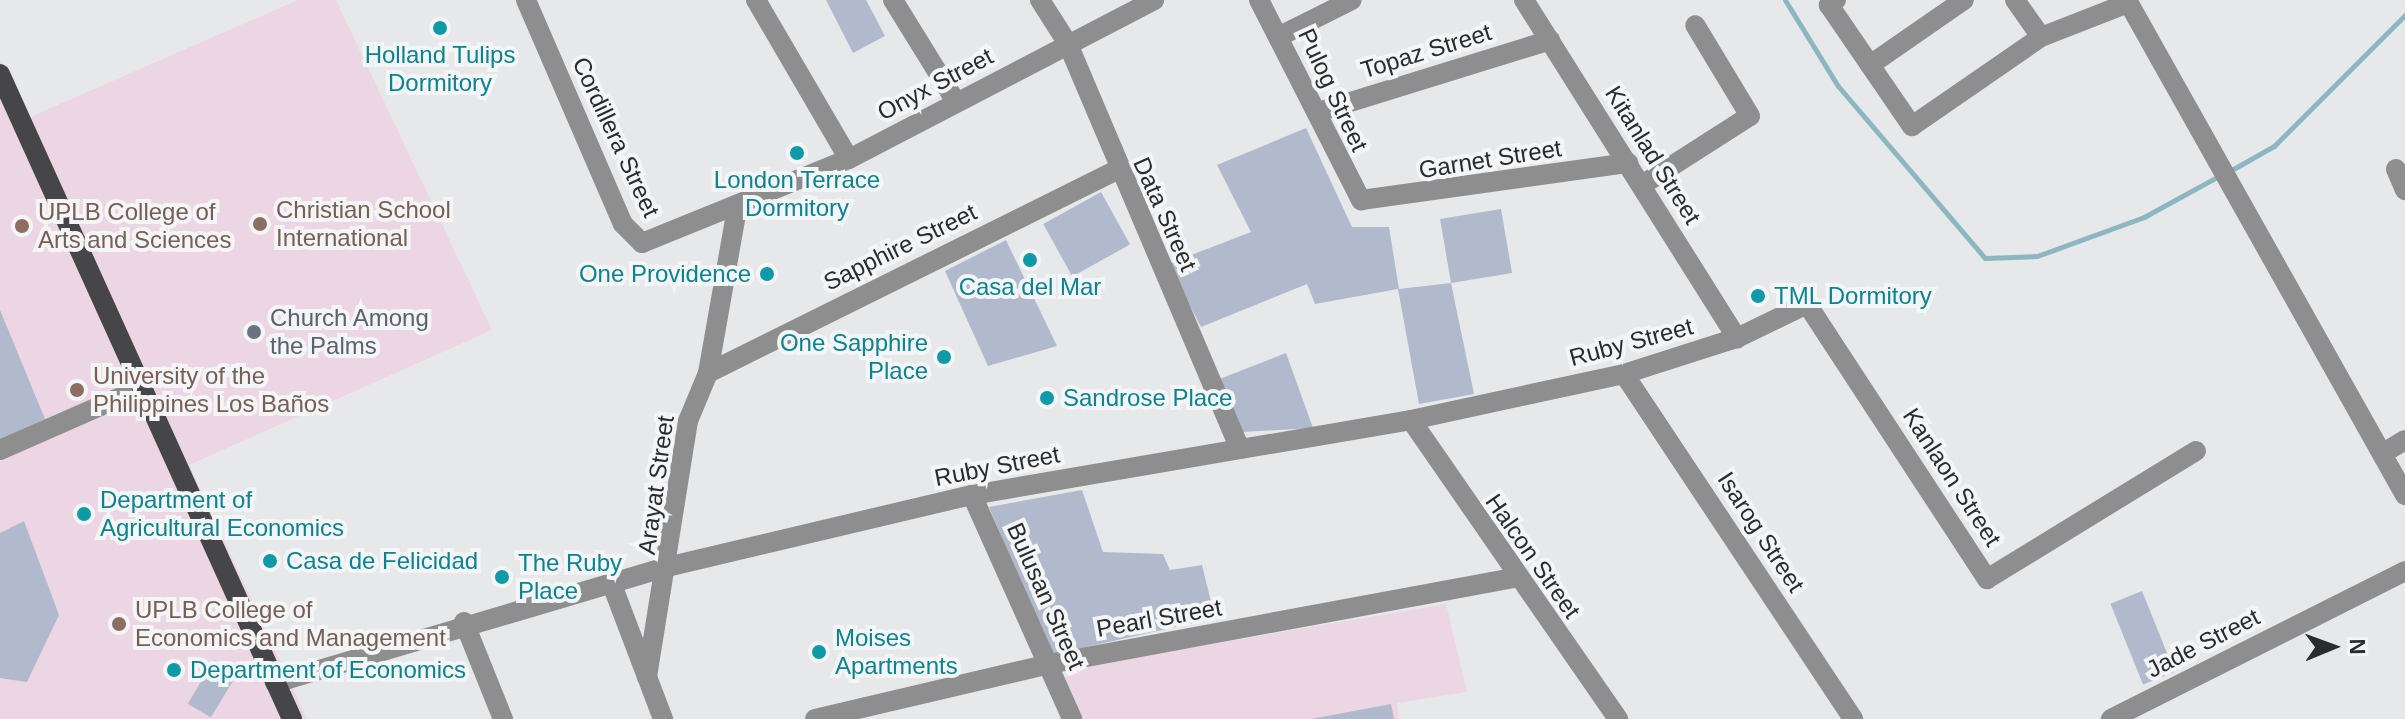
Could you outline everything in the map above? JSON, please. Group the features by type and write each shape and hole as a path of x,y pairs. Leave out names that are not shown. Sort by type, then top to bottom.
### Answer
{"main road":[{"path":"0,74 292,719"}],"street":[{"name":"Cordillera Street","path":"526,0 630,235 657,241 737,209"},
{"path":"756,0 849,159"},
{"path":"893,0 956,102"},
{"name":"Data Street","path":"1040,0 1068,44 1117,170 1240,449"},
{"name":"Onyx Street","path":"737,209 849,159 1154,0"},
{"name":"Pulog Street","path":"1259,0 1361,200"},
{"path":"1280,36 1352,0"},
{"name":"Kitanlad Street","path":"1524,0 1737,338"},
{"path":"1870,65 1964,0"},
{"path":"2015,0 2041,37"},
{"path":"1833,2 1870,65 1912,126 2041,37 2128,1 2385,452 2405,495"},
{"path":"1642,185 1750,116 1695,25"},
{"name":"Topaz Street","path":"1318,112 1550,40"},
{"name":"Garnet Street","path":"1361,200 1628,163"},
{"path":"2396,169 2405,190"},
{"name":"Sapphire Street","path":"708,373 1117,170"},
{"name":"Arayat Street","path":"647,677 671,566 688,421 708,373 737,209"},
{"name":"Kanlaon Street","path":"1737,338 1807,304 1987,579 2196,451"},
{"name":"Ruby Street","path":"275,683 464,622 671,566 972,495 1411,420 1624,374 1737,338"},
{"name":"Isarog Street","path":"1624,374 1853,719"},
{"path":"0,450 141,388"},
{"name":"Halcon Street","path":"1411,420 1514,578 1618,719"},
{"path":"2385,452 2405,440"},
{"name":"Bulusan Street","path":"972,495 1072,719"},
{"name":"Jade Street","path":"2111,719 2405,571"},
{"name":"Pearl Street","path":"815,719 860,713 1049,664 1514,578"},
{"path":"611,582 663,719"},
{"path":"464,622 503,719"}],"shaded area":[{"path":"298,0 336,0 492,330 189,465 307,719 0,719 0,61 165,413 28,118"},
{"path":"826,0 866,0 885,36 853,53"},
{"path":"1306,128 1352,227 1389,227 1399,289 1451,283 1474,394 1419,404 1398,289 1315,304 1307,284 1201,327 1168,264 1251,232 1217,165"},
{"path":"1101,192 1130,244 1072,276 1043,224"},
{"path":"1501,209 1512,273 1451,283 1440,219"},
{"path":"1006,240 1057,346 988,366 945,271"},
{"name":"UPLB College of Arts and Sciences","path":"0,310 45,419 0,441"},
{"path":"1286,353 1313,428 1243,432 1217,380"},
{"path":"1082,490 1103,552 1163,554 1170,570 1202,565 1215,618 1051,655 989,507"},
{"path":"24,521 59,615 27,682 0,678 0,533"},
{"path":"2142,591 2175,672 2143,684 2110,604"},
{"path":"1446,604 1467,692 1397,703 1399,719 1082,719 1065,678 1083,666"},
{"path":"214,660 237,674 211,718 188,704"},
{"path":"1391,704 1394,719 1311,719"}],"waterway":[{"path":"1785,0 1838,86 1985,258 2037,256 2144,217 2219,176"},
{"path":"2228,172 2274,146 2405,15"}],"place":[{"name":"Holland Tulips Dormitory","path":"440,28"},
{"name":"London Terrace Dormitory","path":"797,153"},
{"name":"Christian School International","path":"260,224"},
{"name":"UPLB College of Arts and Sciences","path":"22,226"},
{"name":"Casa del Mar","path":"1030,260"},
{"name":"One Providence","path":"767,274"},
{"name":"TML Dormitory","path":"1758,296"},
{"name":"Church Among the Palms","path":"254,332"},
{"name":"One Sapphire Place","path":"944,357"},
{"name":"University of the Philippines Los Baños","path":"77,390"},
{"name":"Sandrose Place","path":"1047,398"},
{"name":"Department of Agricultural Economics","path":"84,514"},
{"name":"Casa de Felicidad","path":"270,561"},
{"name":"The Ruby Place","path":"502,577"},
{"name":"UPLB College of Economics and Management","path":"119,624"},
{"name":"Moises Apartments","path":"819,652"},
{"name":"Department of Economics","path":"174,670"}]}
